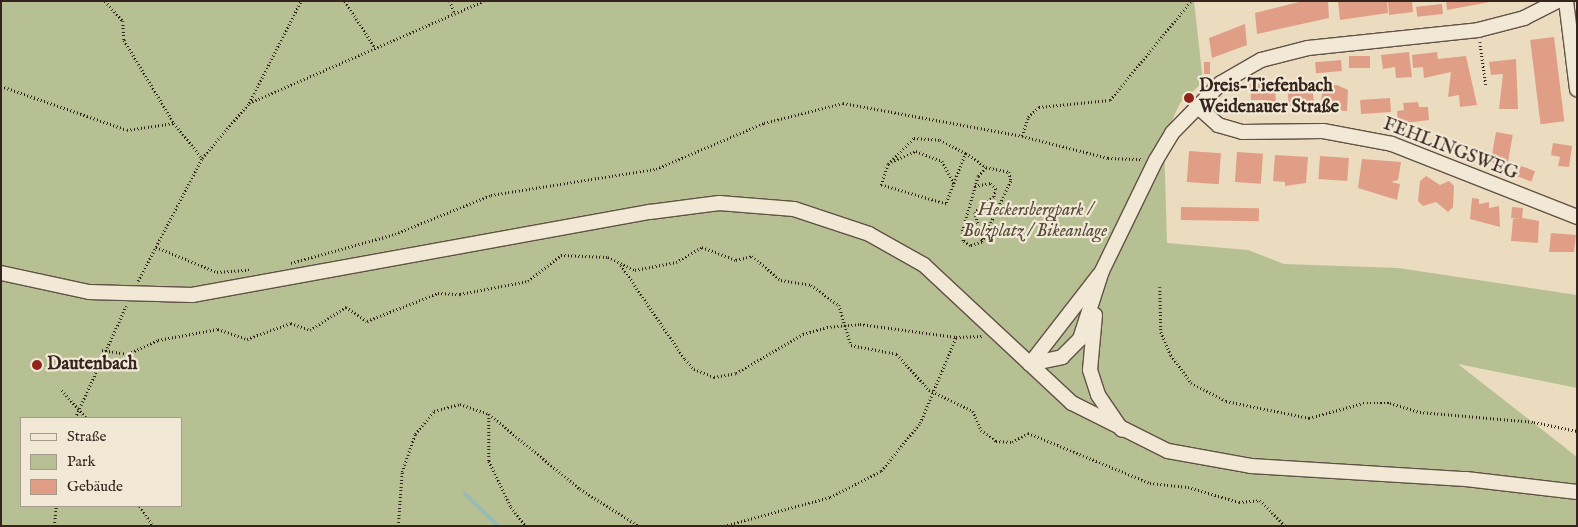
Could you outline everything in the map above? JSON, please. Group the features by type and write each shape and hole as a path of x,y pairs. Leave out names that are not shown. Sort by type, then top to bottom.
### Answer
{"street":[{"path":"1030,364 1102,271 1156,160 1196,105 1221,83 1270,58 1308,48 1478,30 1524,18 1557,1"},
{"path":"1566,1 1577,89"},
{"name":"FEHLINGSWEG","path":"1196,105 1218,125 1242,132 1315,131 1392,144 1577,217"},
{"path":"1,272 64,288 130,297 192,296 280,283 650,212 719,203 758,204 818,216 887,243 941,278 1072,403 1124,432 1209,462 1466,479 1577,492"},
{"path":"1102,271 1098,288 1090,370 1098,395 1124,432"},
{"path":"1030,364 1054,360 1075,346 1098,288"}],"path":[{"path":"105,1 123,21 124,40 174,123 202,158"},
{"path":"75,417 78,403 102,350 202,158 249,103 301,1"},
{"path":"345,1 374,46"},
{"path":"450,1 454,12"},
{"path":"249,103 374,46 484,1"},
{"path":"1022,136 1028,117 1039,107 1110,100 1134,76 1191,1"},
{"path":"1478,30 1486,85"},
{"path":"1,86 127,130 174,123"},
{"path":"286,264 395,234 471,200 636,174 690,156 764,123 843,103 1022,136 1108,158 1156,160"},
{"path":"966,153 955,186 946,204 938,205 881,185 888,164 914,138 940,140 966,153 986,167 1012,175 982,242 970,246 963,241 974,187 986,167"},
{"path":"888,164 916,151 942,161 955,186"},
{"path":"974,187 991,183 996,189 994,197 976,212 982,242"},
{"path":"156,247 216,272 260,270"},
{"path":"102,350 128,354 158,340 218,330 246,339 291,322 310,330 346,307 367,321 438,293 460,294 528,281 561,256 580,253 618,262 635,270 676,262 702,247 736,260 752,256 781,280 811,285 834,300 846,324 851,345 891,350 915,378 934,392 973,411 981,430 996,441 1012,442 1028,433 1150,483 1239,502 1260,500 1285,526"},
{"path":"618,262 685,359 694,369 714,377 736,373 803,334 846,324 971,340 997,332"},
{"path":"1160,287 1161,332 1171,355 1191,383 1226,402 1309,418 1363,403 1390,403 1420,412 1534,422 1577,431"},
{"path":"724,526 830,497 866,480 909,441 934,392 956,337"},
{"path":"62,390 78,403 85,417"},
{"path":"398,526 402,472 425,419 447,404 472,406 488,414 580,488 639,526"},
{"path":"488,414 489,461 511,508 526,526"},
{"path":"54,526 56,507"},
{"path":"141,507 153,526"}],"green space":[{"name":"Heckersbergpark / Bolzplatz / Bikeanlage","path":"2,1 1194,1 1203,82 1180,103 1164,138 1167,243 1248,250 1284,264 1398,268 1577,295 1577,388 1458,364 1577,457 1577,526 1,526"}],"building":[{"path":"1303,1 1328,1 1329,18 1257,34 1255,13"},
{"path":"1338,1 1387,1 1388,13 1340,20"},
{"path":"1388,1 1412,1 1413,12 1389,15"},
{"path":"1446,1 1490,1 1490,2 1447,10"},
{"path":"1442,4 1443,14 1417,17 1416,7"},
{"path":"1245,24 1247,45 1212,58 1209,38"},
{"path":"1554,37 1564,121 1541,124 1530,40"},
{"path":"1409,52 1412,77 1396,78 1395,67 1383,69 1381,55"},
{"path":"1437,52 1438,59 1466,56 1477,105 1460,107 1459,95 1448,97 1451,72 1424,78 1423,67 1413,68 1412,55"},
{"path":"1349,56 1370,56 1370,68 1349,68"},
{"path":"1516,59 1518,109 1499,109 1503,74 1491,75 1489,62"},
{"path":"1341,60 1342,71 1316,73 1315,62"},
{"path":"1204,62 1210,62 1210,74 1204,74"},
{"path":"1275,83 1276,106 1267,107 1266,100 1251,100 1250,84"},
{"path":"1337,85 1348,90 1347,111 1320,109 1323,86"},
{"path":"1312,86 1314,103 1289,106 1287,89"},
{"path":"1390,98 1391,112 1361,114 1360,100"},
{"path":"1418,102 1419,107 1428,107 1429,120 1398,124 1397,111 1404,110 1403,103"},
{"path":"1496,132 1513,135 1507,165 1491,163"},
{"path":"1553,143 1572,146 1569,167 1558,166 1560,157 1551,155"},
{"path":"1189,151 1221,153 1219,184 1187,182"},
{"path":"1237,152 1263,154 1261,184 1235,182"},
{"path":"1275,155 1308,157 1306,183 1285,186 1285,182 1273,181"},
{"path":"1320,156 1349,158 1347,181 1318,179"},
{"path":"1362,159 1401,162 1398,180 1391,182 1400,184 1397,200 1358,188"},
{"path":"1521,166 1535,171 1531,181 1517,176"},
{"path":"1426,176 1440,185 1449,181 1454,186 1453,207 1448,212 1436,202 1423,206 1418,201 1420,181"},
{"path":"1472,198 1479,199 1479,204 1489,202 1489,208 1499,206 1500,227 1470,219"},
{"path":"1181,207 1259,208 1259,221 1181,220"},
{"path":"1512,207 1523,208 1522,219 1511,218"},
{"path":"1522,218 1539,221 1538,243 1511,241 1513,219"},
{"path":"1551,233 1576,235 1574,252 1549,252"}],"waterway":[{"path":"465,494 498,526"}],"place":[{"name":"Dreis-Tiefenbach Weidenauer Straße","path":"1189,98"},
{"name":"Dautenbach","path":"37,365"}]}
